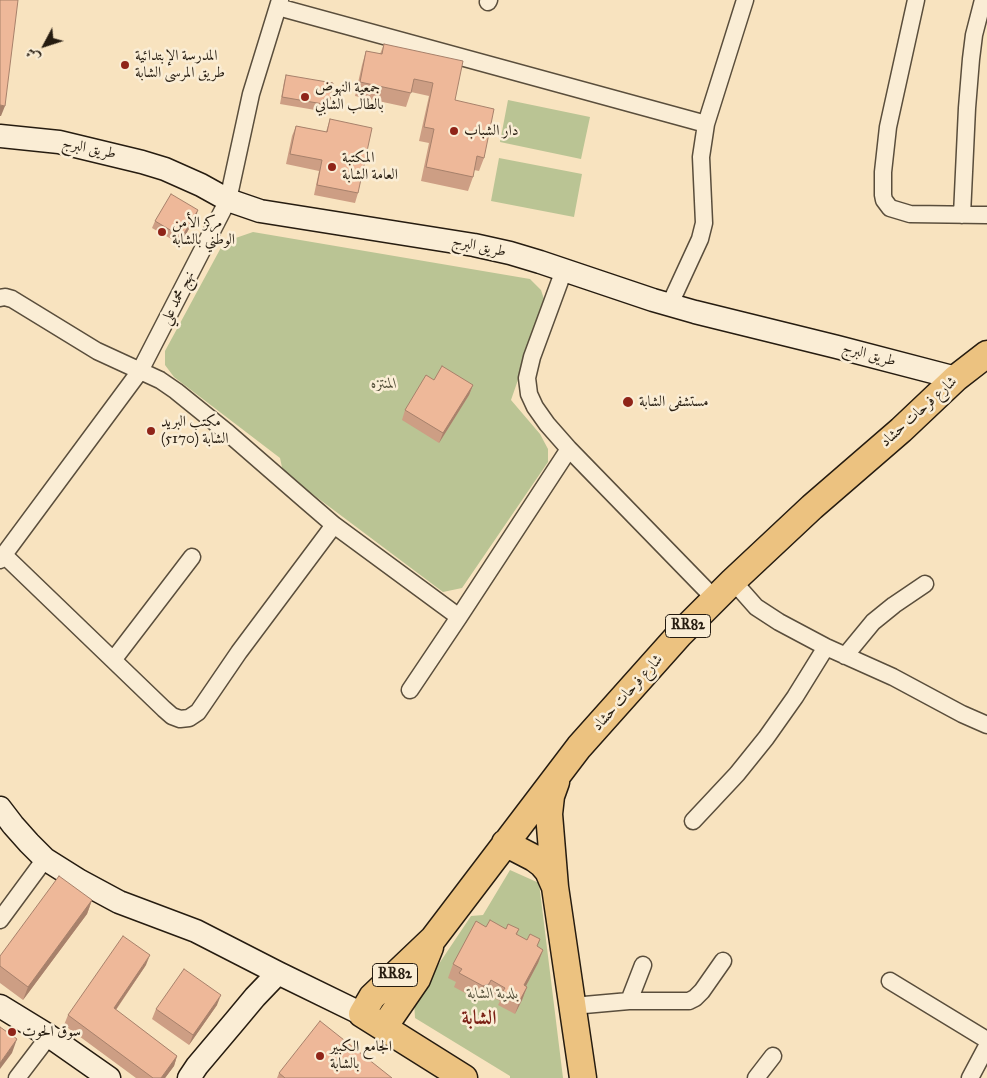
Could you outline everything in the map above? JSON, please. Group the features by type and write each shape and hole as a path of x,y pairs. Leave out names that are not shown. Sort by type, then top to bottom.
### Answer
{"main road":[{"name":"شارع فرحات حشاد","path":"362,1014 372,997 432,939 579,747 679,635 733,580 812,506 901,430 956,378 984,360"},
{"path":"557,777 551,796 549,814 555,887 583,1078"},
{"path":"505,843 542,864 548,871 555,887"},
{"name":"شارع فرحات حشاد","path":"384,1027 417,980 432,939"},
{"path":"362,1014 464,1078"}],"street":[{"path":"670,304 700,239 704,223 701,157 706,124 745,0"},
{"path":"916,0 888,127 883,172 883,195 890,208 910,214 987,215"},
{"path":"962,215 969,77 974,35 983,0"},
{"path":"279,4 706,124"},
{"name":"نهج محمد علي","path":"2,558 140,371 228,200 251,94 279,4"},
{"name":"طريق البرج","path":"0,136 59,142 142,162 165,169 228,200 260,211 474,245 510,253 670,304 727,320 956,378"},
{"path":"564,270 532,357 527,378 529,394 535,407 547,424 569,449 714,599"},
{"path":"0,298 12,299 97,350 160,380 176,391 202,411 334,525 459,618"},
{"path":"410,690 569,449"},
{"path":"2,558 114,660 172,716 180,719 189,718 198,712 239,652 334,525"},
{"path":"114,660 192,557"},
{"path":"733,580 756,607 779,622 826,647 893,677 962,714 987,725"},
{"path":"845,656 873,622 894,604 925,584"},
{"path":"693,821 737,774 766,738 795,697 826,647"},
{"path":"0,808 45,859 80,881 119,902 196,932 362,1014"},
{"path":"2,913 45,859"},
{"path":"573,1006 629,1001 688,1001 695,998 702,991 722,961"},
{"path":"629,1001 644,964"},
{"path":"189,1078 240,1015 278,973"},
{"path":"890,981 987,1040"},
{"path":"0,1006 49,1036 109,1078"},
{"path":"16,1078 49,1036"},
{"path":"970,1078 987,1046"},
{"path":"756,1078 773,1056"}],"green space":[{"path":"508,100 590,117 581,159 500,142"},
{"path":"499,158 582,174 574,217 491,201"},
{"name":"المنتزه","path":"253,232 530,279 541,290 545,302 511,400 540,434 548,449 548,462 462,588 443,592 283,472 280,458 174,377 165,365 165,351 224,242"},
{"name":"بلدية الشابة","path":"510,870 539,883 563,1078 510,1078 510,1076 415,1018 414,1001 471,916 483,915"}],"building":[{"path":"0,0 18,0 5,106 0,105"},
{"name":"دار الشباب","path":"384,44 463,61 455,100 494,109 484,158 477,156 473,177 426,167 434,129 424,127 433,83 414,79 411,93 360,82 366,51 382,54"},
{"name":"جمعية النهوض بالطالب الشابي","path":"286,75 333,83 329,105 282,97"},
{"name":"المكتبة العامة الشابة","path":"330,119 372,128 358,193 317,185 322,160 290,154 296,126 327,132"},
{"path":"171,194 198,210 182,237 155,221"},
{"path":"442,366 473,385 443,433 405,410 426,375 434,380"},
{"path":"59,876 92,900 28,987 0,966 0,956"},
{"name":"بلدية الشابة","path":"490,920 506,929 508,924 519,929 516,934 527,940 530,934 540,939 537,946 543,950 524,985 527,987 520,1000 503,991 505,988 491,980 489,984 483,986 459,973 462,969 453,964 476,921 486,927"},
{"path":"123,936 150,955 114,1008 177,1056 161,1078 153,1078 68,1015"},
{"path":"184,969 221,995 193,1035 156,1009"},
{"path":"320,1021 392,1078 285,1078 279,1073"},
{"path":"0,1027 17,1039 0,1063"}],"place":[{"name":"المدرسة الإبتدائية طريق المرسى الشابة","path":"125,65"},
{"name":"جمعية النهوض بالطالب الشابي","path":"305,97"},
{"name":"دار الشباب","path":"454,131"},
{"name":"المكتبة العامة الشابة","path":"332,167"},
{"name":"مركز الأمن الوطني بالشابة","path":"162,232"},
{"name":"مستشفى الشابة","path":"628,402"},
{"name":"مكتب البريد الشابة (5170)","path":"151,431"},
{"name":"سوق الحوت","path":"12,1032"},
{"name":"الجامع الكبير بالشابة","path":"320,1056"}],"district":[{"name":"الشابة","path":"479,1019"}]}
